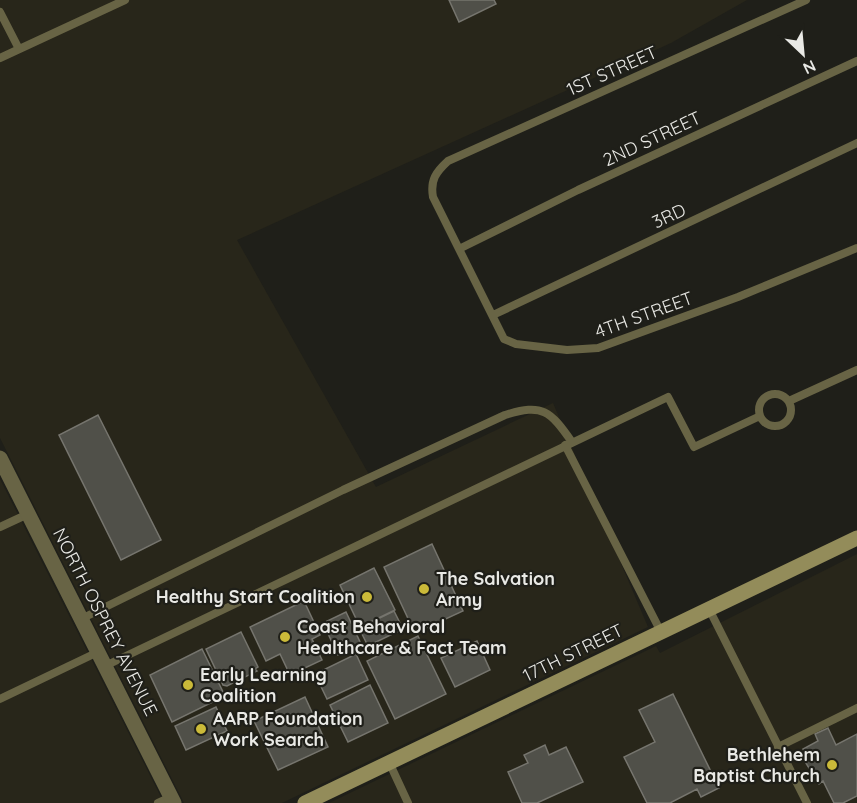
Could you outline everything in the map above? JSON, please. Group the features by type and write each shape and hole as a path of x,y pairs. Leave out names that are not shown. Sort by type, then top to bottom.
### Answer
{"street":[{"name":"NORTH OSPREY AVENUE","path":"0,458 105,666 168,801"},
{"name":"17TH STREET","path":"305,803 857,538"}],"lane":[{"path":"0,58 125,0"},
{"name":"1ST STREET","path":"435,176 448,162 806,0"},
{"path":"0,12 20,49"},
{"name":"2ND STREET","path":"461,248 578,190 857,61"},
{"name":"3RD","path":"493,315 857,143"},
{"name":"4TH STREET","path":"435,176 431,187 433,197 461,248 504,339 516,344 567,350 598,348 748,293 857,248"},
{"path":"789,401 857,370"},
{"path":"778,393 789,401 791,415 784,423 769,425 760,416 760,403 768,395 778,393"},
{"path":"105,666 668,397 694,447 760,416"},
{"path":"81,619 333,495 505,415 525,409 541,409 553,416 661,632"},
{"path":"0,528 28,514"},
{"path":"709,609 807,803"},
{"path":"0,699 98,652"},
{"path":"778,747 857,708"},
{"path":"389,762 408,803"}],"shaded area":[{"path":"0,0 747,0 671,43 237,240 376,487 553,403 648,627 282,803 184,803 0,438"},
{"path":"0,479 164,803 0,803"},
{"path":"857,554 857,803 329,803 656,646 660,653"}],"building":[{"path":"449,0 494,0 496,4 459,22"},
{"path":"98,415 161,540 121,560 59,435"},
{"name":"The Salvation Army","path":"432,544 463,611 424,629 421,623 412,627 384,567"},
{"name":"Healthy Start Coalition","path":"374,568 395,610 360,627 340,585"},
{"name":"Coast Behavioral Healthcare & Fact Team","path":"304,601 320,635 312,639 322,660 290,675 280,654 266,661 250,627"},
{"path":"394,611 403,629 368,646 359,628"},
{"path":"346,612 361,644 338,655 323,623"},
{"path":"241,632 258,667 255,669 257,671 227,686 223,685 206,649"},
{"path":"418,636 446,694 395,719 367,661"},
{"path":"477,641 490,670 455,687 441,658"},
{"name":"Early Learning Coalition","path":"202,649 225,696 172,722 150,675"},
{"path":"356,654 368,680 327,699 315,674"},
{"path":"370,685 388,723 348,742 330,705"},
{"path":"673,694 719,788 701,797 697,789 670,803 647,803 624,757 655,742 639,710"},
{"path":"305,697 328,747 278,770 254,721"},
{"name":"AARP Foundation Work Search","path":"216,707 227,731 186,750 175,726"},
{"name":"Bethlehem Baptist Church","path":"828,728 836,745 857,734 857,796 843,803 834,803 823,781 819,784 804,760 807,758 803,749 818,741 815,734"},
{"path":"545,745 549,755 566,747 583,782 537,803 522,803 508,772 528,763 524,755"}],"place":[{"name":"The Salvation Army","path":"424,589"},
{"name":"Healthy Start Coalition","path":"367,597"},
{"name":"Coast Behavioral Healthcare & Fact Team","path":"285,637"},
{"name":"Early Learning Coalition","path":"188,685"},
{"name":"AARP Foundation Work Search","path":"201,729"},
{"name":"Bethlehem Baptist Church","path":"832,765"}]}
